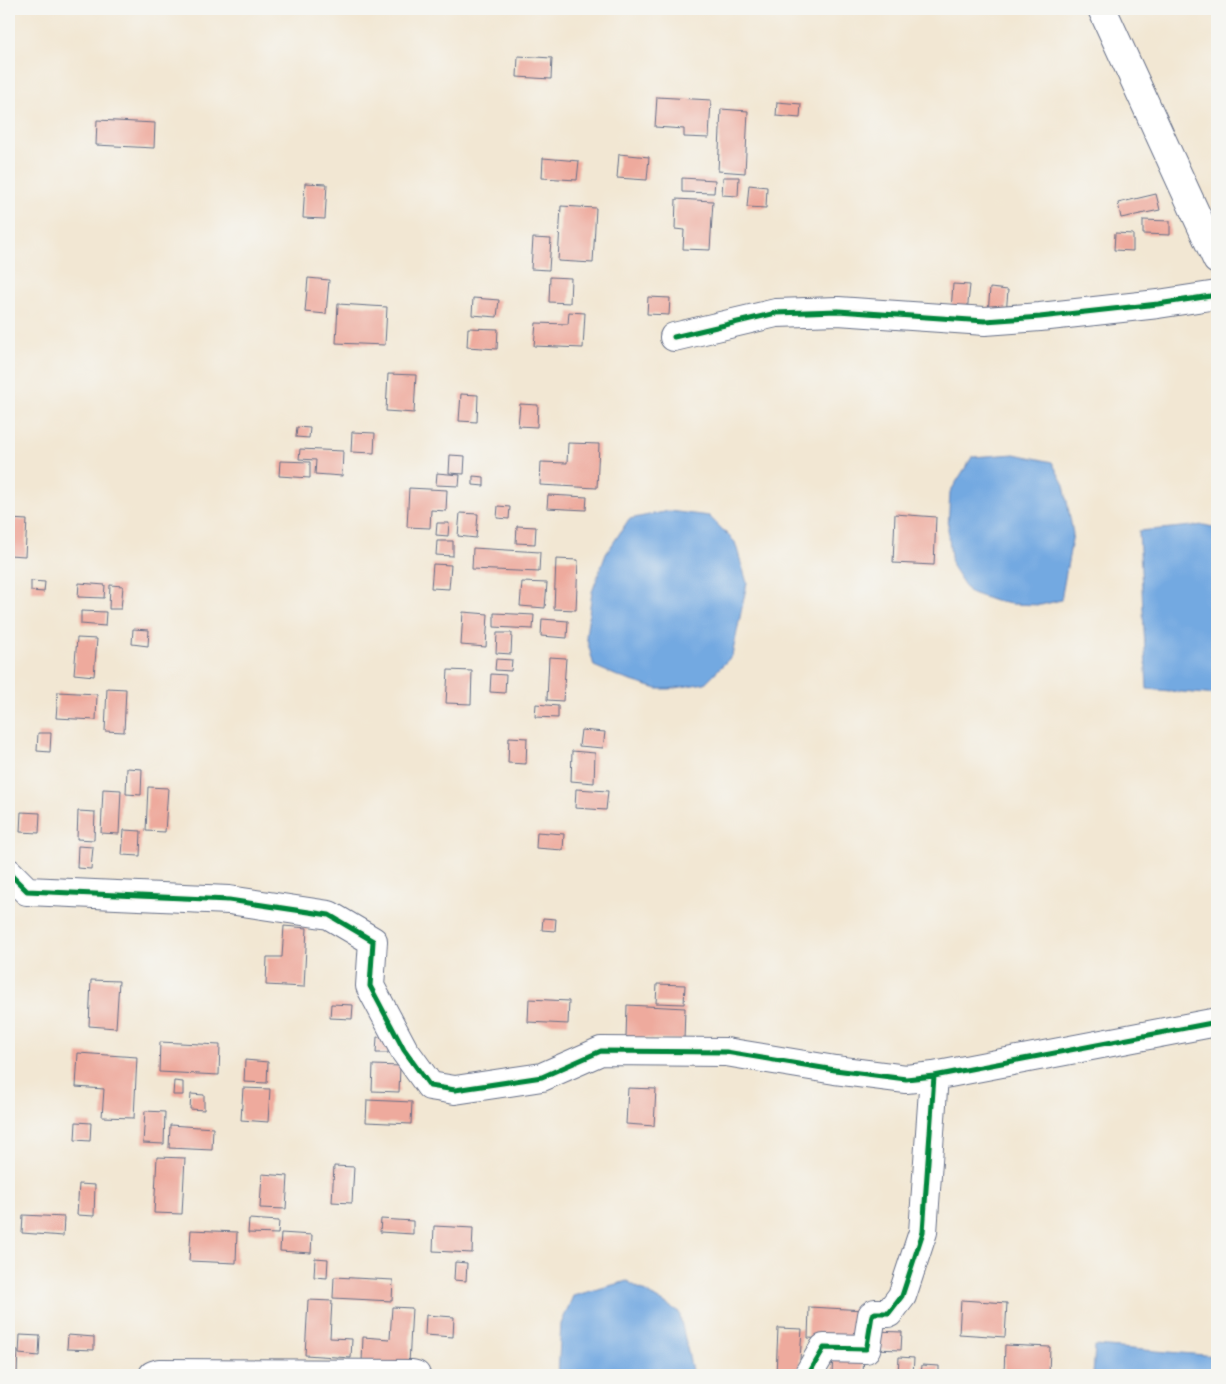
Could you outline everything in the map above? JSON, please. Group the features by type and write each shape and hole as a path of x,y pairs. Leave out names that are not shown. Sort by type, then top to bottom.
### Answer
{"street":[{"path":"1102,9 1217,260"},
{"path":"674,337 776,314 838,311 985,321 1050,316 1217,295"},
{"path":"9,872 27,891 229,900 329,915 373,941 370,986 404,1050 430,1086 455,1090 542,1077 601,1051 726,1052 835,1070 906,1079 934,1076 1217,1022"},
{"path":"808,1375 824,1348 866,1349 872,1315 892,1311 902,1296 923,1232 934,1076"},
{"path":"153,1375 168,1373 416,1375"}],"water":[{"path":"1015,454 1052,462 1064,485 1073,534 1061,600 1041,605 1011,604 995,601 969,592 952,566 948,529 950,492 972,457"},
{"path":"669,511 709,516 735,542 747,583 732,656 705,683 670,689 657,689 622,678 594,666 586,636 592,592 606,554 629,519"},
{"path":"1204,525 1217,528 1217,695 1147,689 1139,531"},
{"path":"627,1281 679,1312 693,1375 558,1375 561,1324 573,1296"},
{"path":"1095,1346 1217,1356 1217,1375 1093,1375"}],"building":[{"path":"518,56 552,58 551,79 517,77"},
{"path":"657,97 711,100 709,138 684,137 684,129 655,127"},
{"path":"777,102 801,104 800,118 776,116"},
{"path":"721,109 748,111 745,173 718,171"},
{"path":"97,120 155,123 154,148 96,145"},
{"path":"619,154 649,157 647,180 617,178"},
{"path":"543,158 579,161 577,180 542,178"},
{"path":"723,177 739,177 738,196 722,195"},
{"path":"682,178 715,180 714,193 682,192"},
{"path":"305,183 327,184 325,219 303,218"},
{"path":"749,185 767,187 766,208 747,207"},
{"path":"1156,194 1160,210 1121,218 1118,203"},
{"path":"676,199 713,201 710,250 683,249 684,230 675,229"},
{"path":"561,206 596,208 593,263 558,261"},
{"path":"1143,220 1170,221 1170,235 1143,234"},
{"path":"1115,233 1133,234 1133,251 1114,250"},
{"path":"533,238 551,239 549,270 531,269"},
{"path":"550,277 571,278 570,303 549,302"},
{"path":"308,278 329,280 326,314 305,312"},
{"path":"953,284 970,285 967,312 951,310"},
{"path":"990,288 1008,290 1006,314 988,313"},
{"path":"648,297 670,298 669,315 647,314"},
{"path":"473,298 499,300 497,317 472,315"},
{"path":"338,304 387,307 385,345 336,343"},
{"path":"569,312 585,313 583,348 534,346 536,323 568,324"},
{"path":"468,328 498,329 497,349 467,347"},
{"path":"388,374 416,375 414,413 386,411"},
{"path":"461,394 478,395 477,422 459,421"},
{"path":"520,404 538,405 537,427 518,426"},
{"path":"297,427 310,428 309,438 296,437"},
{"path":"352,432 375,433 374,453 351,452"},
{"path":"568,443 599,444 597,488 540,485 541,462 567,463"},
{"path":"300,449 343,451 342,476 315,474 316,460 299,459"},
{"path":"450,455 465,456 464,474 449,473"},
{"path":"280,461 310,462 310,478 279,476"},
{"path":"437,473 460,475 459,486 436,485"},
{"path":"473,476 484,477 484,486 473,485"},
{"path":"409,488 447,490 446,511 431,510 430,528 407,527"},
{"path":"548,495 587,497 586,510 547,508"},
{"path":"498,506 510,507 509,519 497,518"},
{"path":"460,513 478,514 476,538 458,536"},
{"path":"895,514 936,517 934,565 893,563"},
{"path":"10,519 27,520 25,556 9,555"},
{"path":"437,523 449,523 448,536 436,535"},
{"path":"517,526 536,527 535,544 516,543"},
{"path":"437,541 453,541 453,556 436,555"},
{"path":"473,548 540,552 539,572 472,569"},
{"path":"556,559 578,560 576,610 554,609"},
{"path":"433,564 451,565 449,589 431,588"},
{"path":"31,581 45,582 44,592 31,591"},
{"path":"522,582 547,583 545,608 520,606"},
{"path":"79,583 105,585 104,598 78,597"},
{"path":"110,585 123,586 121,609 109,609"},
{"path":"81,611 106,612 105,626 81,624"},
{"path":"463,612 488,614 486,647 461,645"},
{"path":"494,613 534,615 533,629 494,627"},
{"path":"542,619 568,621 567,638 541,636"},
{"path":"133,629 149,630 148,646 132,644"},
{"path":"497,633 512,633 511,654 496,653"},
{"path":"77,638 97,639 94,676 74,674"},
{"path":"549,657 566,658 563,701 547,700"},
{"path":"496,659 512,660 511,671 495,670"},
{"path":"448,670 472,671 471,704 446,703"},
{"path":"491,674 506,675 505,693 490,692"},
{"path":"107,688 126,689 124,732 105,731"},
{"path":"58,692 97,694 96,720 56,718"},
{"path":"536,704 558,706 558,718 535,717"},
{"path":"581,730 605,732 603,748 579,746"},
{"path":"38,733 51,733 50,752 37,751"},
{"path":"509,737 527,738 526,764 508,763"},
{"path":"572,751 595,753 594,783 571,781"},
{"path":"127,768 142,769 141,795 126,794"},
{"path":"148,787 168,788 165,832 146,831"},
{"path":"103,789 121,790 119,834 101,833"},
{"path":"576,789 608,791 606,810 575,808"},
{"path":"78,811 95,812 94,840 77,839"},
{"path":"21,812 40,813 39,833 20,832"},
{"path":"124,830 141,831 140,856 122,855"},
{"path":"537,832 564,834 563,850 536,848"},
{"path":"78,846 93,847 91,869 77,868"},
{"path":"543,918 556,919 555,931 542,930"},
{"path":"284,926 307,928 304,987 266,985 267,957 282,957"},
{"path":"91,980 119,981 116,1028 89,1026"},
{"path":"657,984 685,985 684,1004 656,1003"},
{"path":"529,999 569,1001 568,1024 528,1022"},
{"path":"331,1004 353,1005 352,1019 330,1018"},
{"path":"627,1005 685,1008 684,1040 626,1037"},
{"path":"377,1037 389,1038 388,1053 376,1053"},
{"path":"160,1042 220,1045 219,1075 159,1072"},
{"path":"78,1053 137,1057 134,1118 102,1117 104,1089 76,1087"},
{"path":"245,1060 268,1062 267,1083 244,1082"},
{"path":"373,1065 400,1066 399,1092 372,1091"},
{"path":"174,1081 183,1082 183,1095 173,1095"},
{"path":"243,1088 270,1089 268,1122 241,1120"},
{"path":"628,1088 656,1089 654,1126 626,1124"},
{"path":"191,1094 204,1095 204,1110 190,1109"},
{"path":"367,1100 412,1102 411,1124 366,1122"},
{"path":"145,1111 165,1112 164,1144 143,1143"},
{"path":"76,1122 91,1123 90,1141 75,1140"},
{"path":"170,1125 213,1128 212,1150 169,1148"},
{"path":"157,1157 185,1158 182,1214 154,1213"},
{"path":"334,1166 354,1167 352,1203 332,1202"},
{"path":"262,1174 288,1176 286,1209 260,1208"},
{"path":"79,1184 95,1185 94,1216 77,1215"},
{"path":"23,1215 64,1217 63,1236 22,1233"},
{"path":"249,1219 279,1221 278,1234 248,1233"},
{"path":"381,1219 413,1221 413,1234 380,1232"},
{"path":"434,1226 473,1228 472,1253 433,1251"},
{"path":"191,1230 237,1232 236,1263 189,1261"},
{"path":"281,1233 312,1235 311,1253 280,1251"},
{"path":"315,1258 328,1259 327,1278 314,1277"},
{"path":"455,1262 467,1263 466,1281 454,1280"},
{"path":"334,1277 393,1280 392,1301 333,1298"},
{"path":"308,1300 332,1301 330,1338 352,1339 351,1358 305,1355"},
{"path":"961,1300 1007,1303 1005,1337 959,1334"},
{"path":"392,1307 412,1308 409,1364 362,1362 363,1337 390,1339"},
{"path":"809,1307 865,1310 863,1341 808,1338"},
{"path":"426,1315 454,1317 453,1337 425,1335"},
{"path":"778,1328 802,1329 799,1375 776,1375"},
{"path":"874,1331 902,1332 901,1350 874,1349"},
{"path":"20,1335 40,1336 39,1356 19,1354"},
{"path":"68,1335 94,1337 94,1350 67,1349"},
{"path":"1005,1345 1050,1347 1049,1375 1004,1375"},
{"path":"9,1350 18,1350 17,1375 9,1375"},
{"path":"833,1352 864,1354 863,1375 832,1375"},
{"path":"899,1357 914,1358 913,1375 898,1375"},
{"path":"922,1365 939,1366 939,1375 921,1375"}],"cycle path":[{"path":"674,337 776,313 838,311 985,321 1158,304 1217,295"},
{"path":"9,873 27,891 229,900 329,915 373,941 370,986 404,1050 430,1086 455,1090 542,1077 601,1051 726,1052 835,1070 906,1079 934,1076 1217,1022"},
{"path":"808,1375 824,1348 866,1349 872,1315 875,1313 889,1313 902,1296 923,1232 934,1076"}]}
